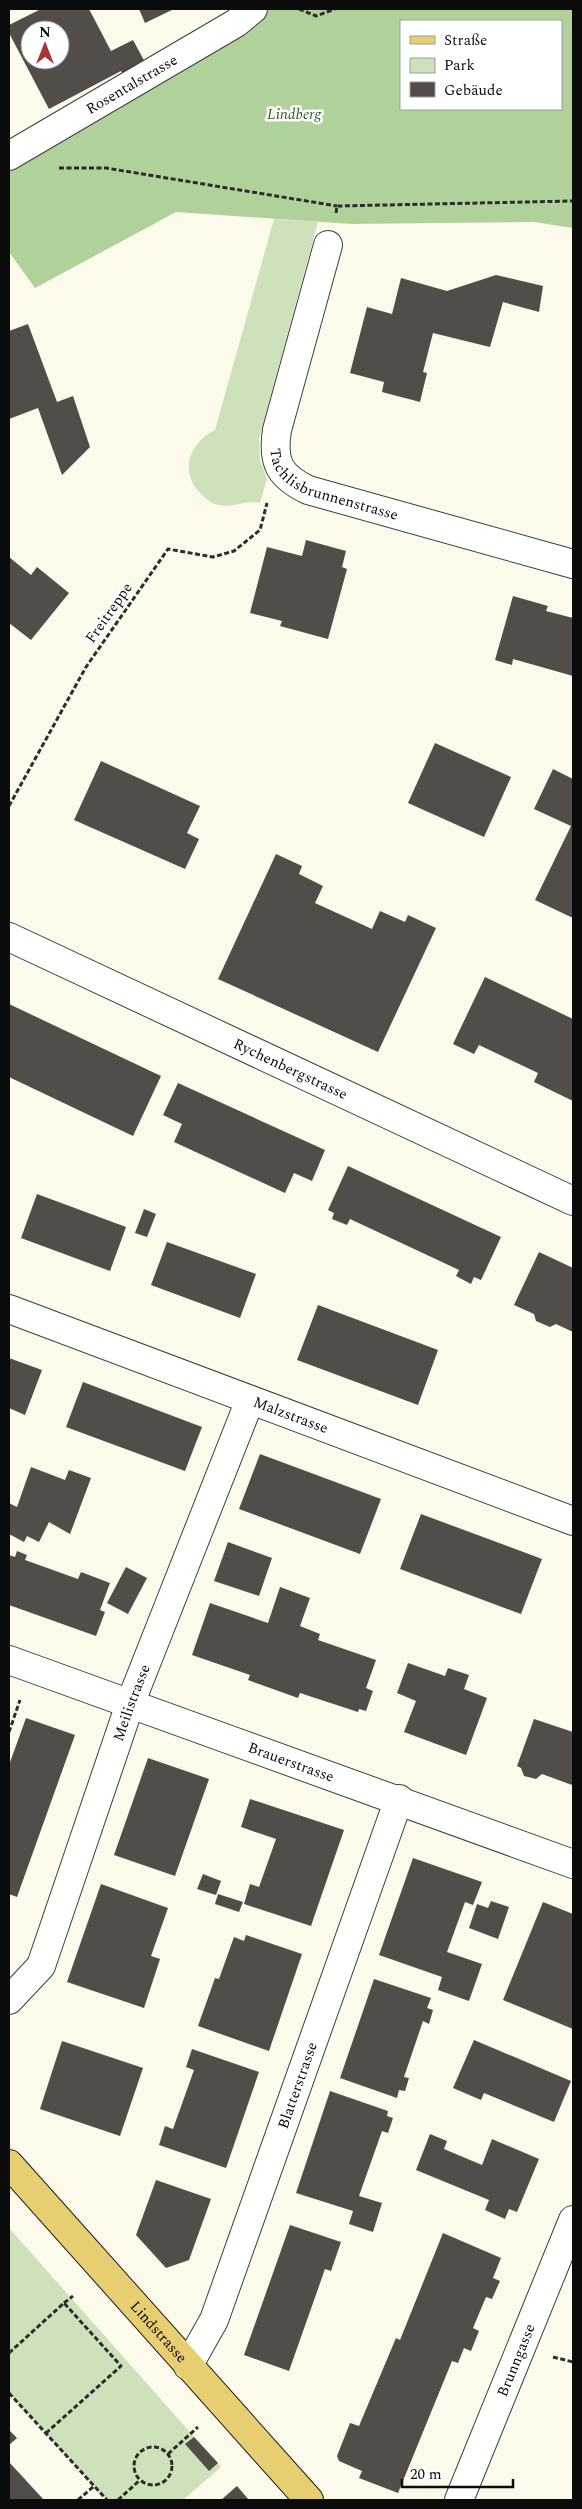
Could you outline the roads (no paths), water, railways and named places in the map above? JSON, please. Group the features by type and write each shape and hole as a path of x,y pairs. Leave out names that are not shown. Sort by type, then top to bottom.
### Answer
{"main road":[{"name":"Lindstrasse","path":"9,2164 309,2500"}],"street":[{"name":"Rosentalstrasse","path":"9,156 236,23 253,9"},
{"name":"Tachlisbrunnenstrasse","path":"328,245 277,430 275,453 277,464 284,475 308,490 573,564"},
{"name":"Rychenbergstrasse","path":"9,937 573,1201"},
{"name":"Malzstrasse","path":"9,1309 573,1522"},
{"name":"Meilistrasse","path":"9,2000 41,1966 130,1704 250,1400"},
{"name":"Brauerstrasse","path":"9,1660 399,1799 573,1864"},
{"name":"Blatterstrasse","path":"188,2366 214,2320 399,1799"},
{"name":"Brunngasse","path":"459,2500 573,2220"}],"park label":[{"name":"Lindberg","path":"294,114"}]}
